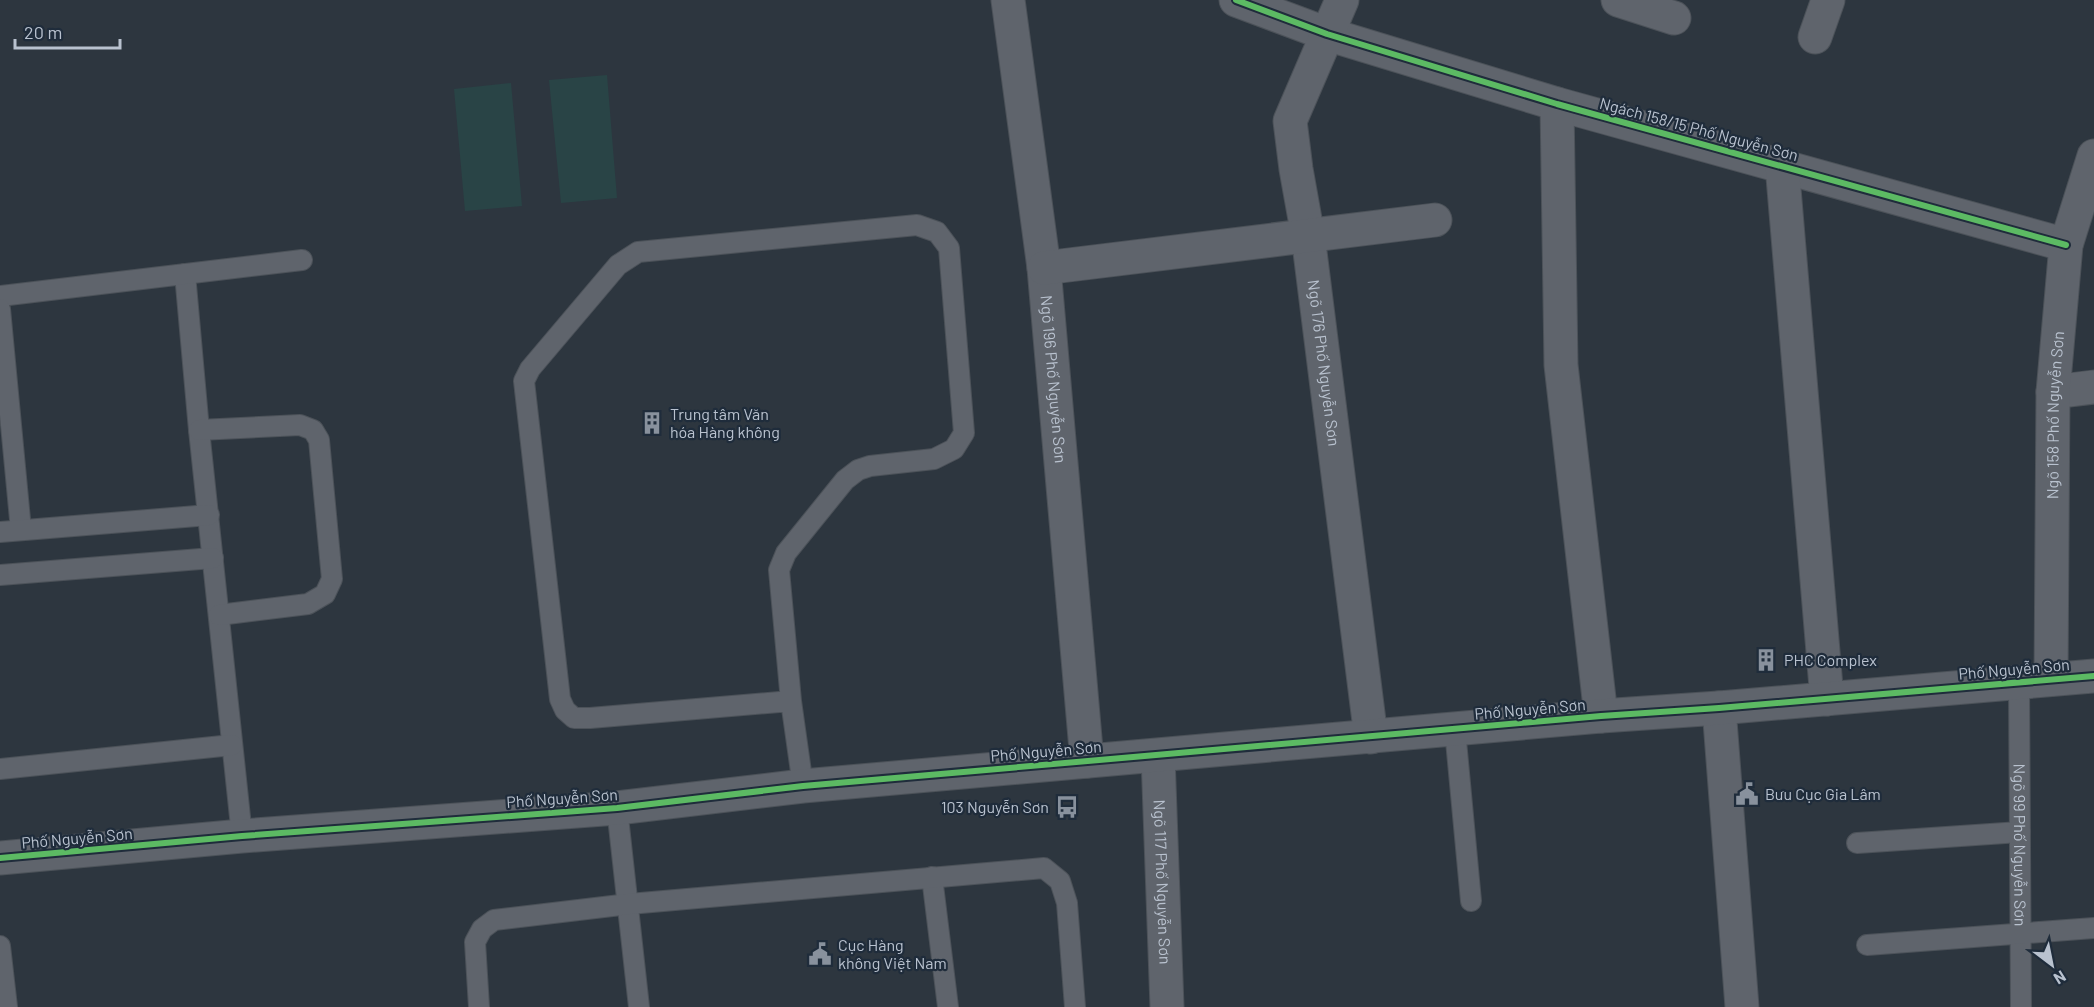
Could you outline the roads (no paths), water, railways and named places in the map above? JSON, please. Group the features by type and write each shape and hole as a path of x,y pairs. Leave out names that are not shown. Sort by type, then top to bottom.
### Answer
{"street":[{"name":"Ngõ 196 Phố Nguyễn Sơn","path":"1008,0 1044,268 1087,761"},
{"name":"Ngách 158/15 Phố Nguyễn Sơn","path":"1236,0 1327,34 1557,104 2066,245"},
{"name":"Ngõ 176 Phố Nguyễn Sơn","path":"1342,0 1290,121 1308,236 1371,737"},
{"path":"1618,0 1674,18"},
{"path":"1815,37 1828,0"},
{"path":"1557,104 1561,365 1601,716"},
{"name":"Ngõ 158 Phố Nguyễn Sơn","path":"2051,679 2053,392 2066,245 2094,156"},
{"path":"1782,165 1827,699"},
{"path":"1044,268 1435,220"},
{"path":"2053,392 2094,387"},
{"name":"Phố Nguyễn Sơn","path":"0,858 242,836 617,808 803,786 1601,716 2094,676"},
{"path":"1719,708 1742,1007"},
{"name":"Ngõ 117 Phố Nguyễn Sơn","path":"1158,756 1167,1007"}],"lane":[{"path":"791,701 590,718 574,718 565,710 560,699 524,381 531,369 618,265 638,252 917,225 938,232 949,248 964,433 954,449 934,459 870,466 858,470 845,480 786,553 779,570 791,701 803,786"},
{"path":"0,296 302,260"},
{"path":"185,274 199,430 242,836"},
{"path":"0,309 21,530"},
{"path":"199,430 300,425 313,430 319,440 332,579 325,594 308,604 219,615"},
{"path":"0,532 208,515"},
{"path":"0,575 213,558"},
{"name":"Ngõ 99 Phố Nguyễn Sơn","path":"2019,683 2021,1007"},
{"path":"1455,730 1471,901"},
{"path":"0,770 232,745"},
{"path":"617,808 639,1007"},
{"path":"1857,843 2020,832"},
{"path":"479,1007 475,942 482,929 494,920 629,904 1044,868 1060,881 1067,903 1075,1007"},
{"path":"932,877 948,1007"},
{"path":"1868,945 2094,928"},
{"path":"0,946 7,1007"}],"place":[{"name":"Trung tâm Văn hóa Hàng không","path":"652,423"},
{"name":"PHC Complex","path":"1766,660"},
{"name":"Bưu Cục Gia Lâm","path":"1747,794"},
{"name":"103 Nguyễn Sơn","path":"1067,807"},
{"name":"Cục Hàng không Việt Nam","path":"820,954"}]}
